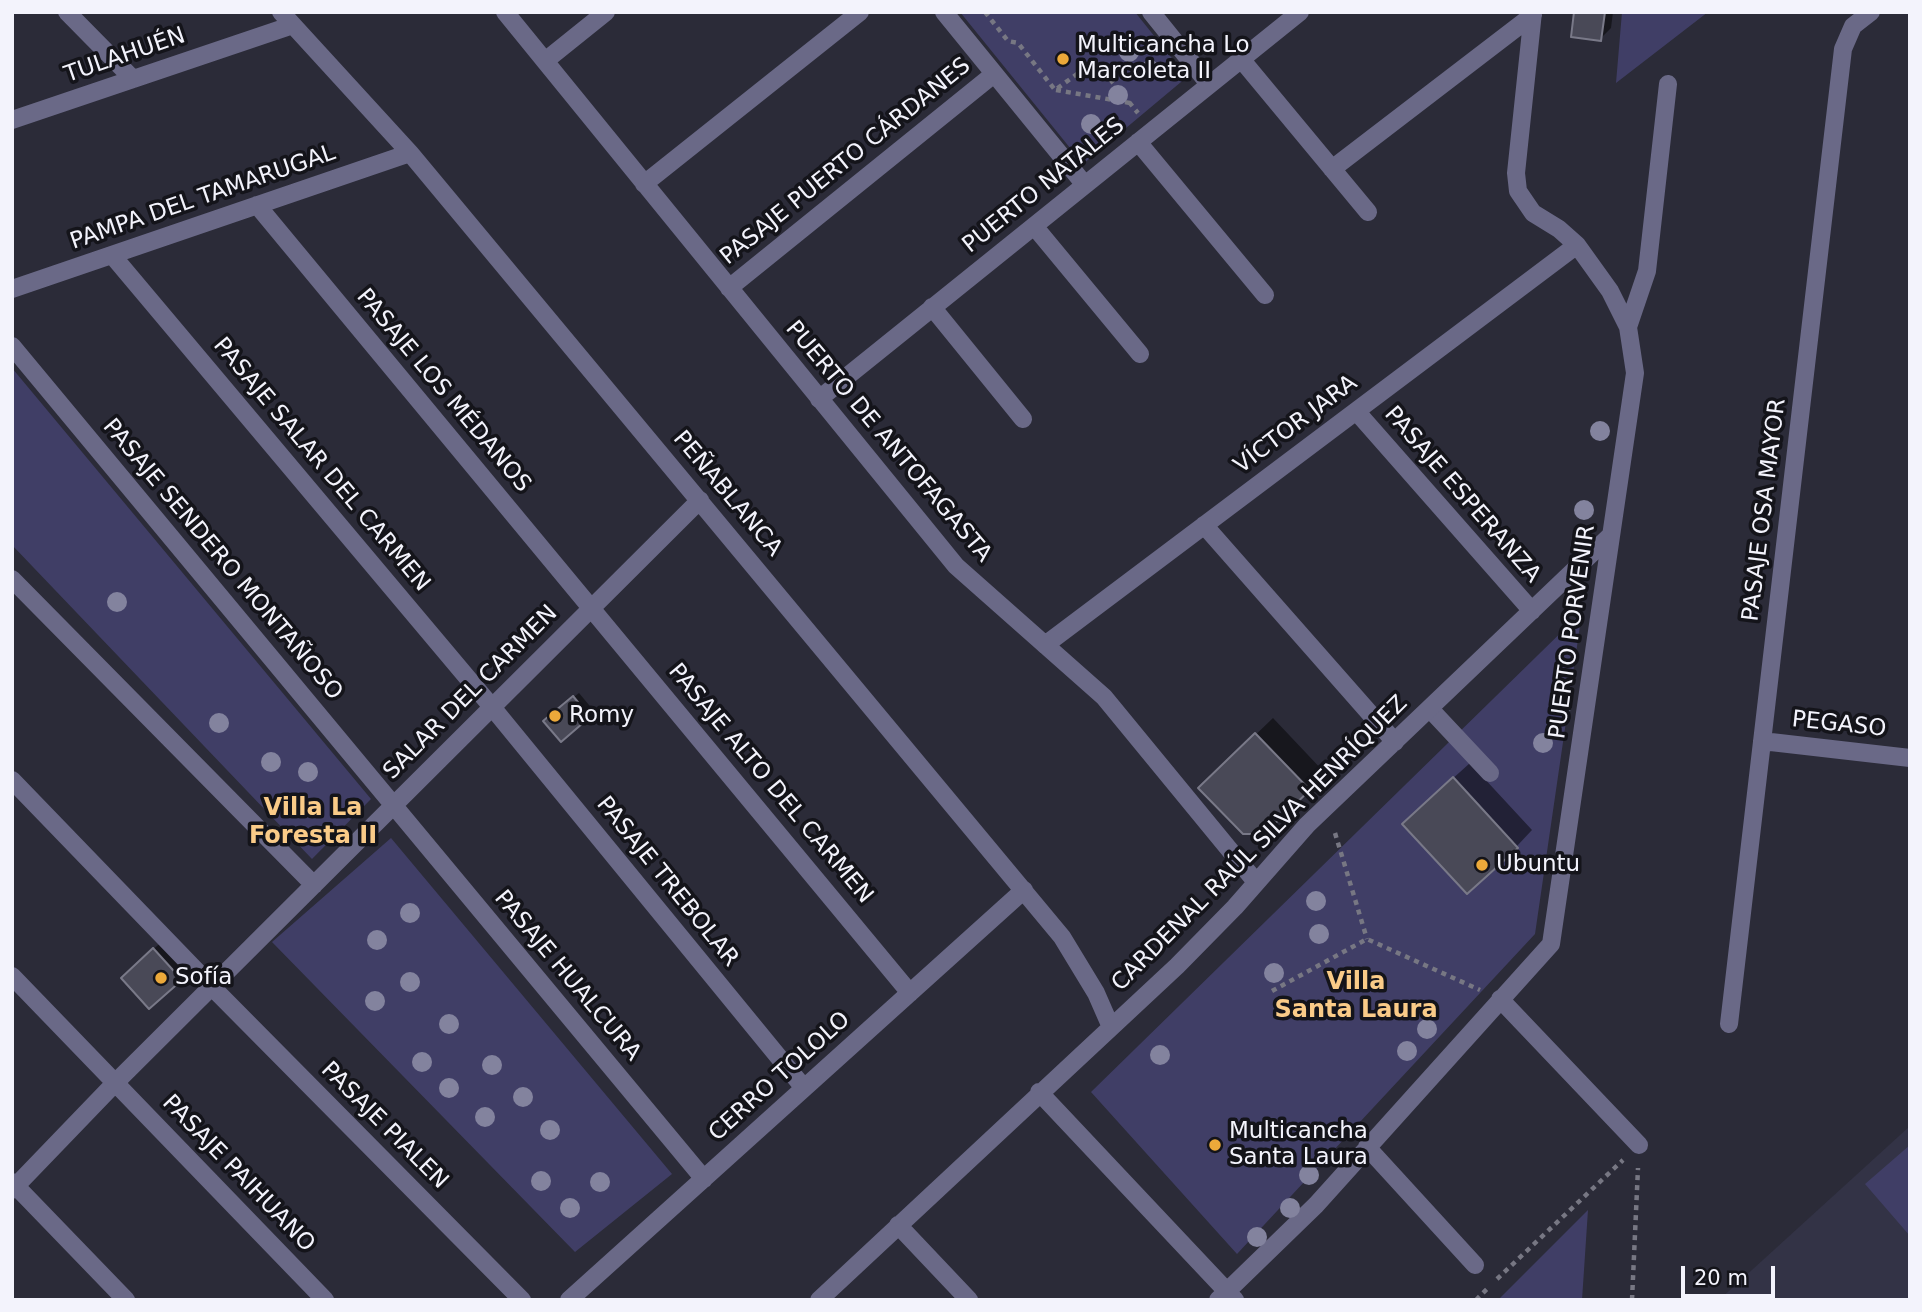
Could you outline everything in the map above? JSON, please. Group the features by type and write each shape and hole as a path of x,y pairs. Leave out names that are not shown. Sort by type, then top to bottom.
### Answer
{"street":[{"path":"67,12 133,79"},
{"name":"PUERTO DE ANTOFAGASTA","path":"505,12 957,566 1104,697 1256,882"},
{"path":"545,61 606,12"},
{"path":"644,184 860,12"},
{"path":"944,12 1084,185"},
{"path":"1151,12 1209,85"},
{"name":"PUERTO NATALES","path":"819,399 1300,12"},
{"name":"PASAJE OSA MAYOR","path":"1729,1024 1843,49 1853,26 1871,12"},
{"path":"1332,169 1533,13"},
{"name":"PUERTO PORVENIR","path":"1500,999 1551,944 1635,388 1635,358 1628,327 1610,291 1577,245 1527,207 1516,182 1533,13"},
{"name":"TULAHUÉN","path":"12,120 133,79 287,19"},
{"name":"PEÑABLANCA","path":"287,19 410,153 1024,890 1078,961 1110,1026"},
{"path":"1241,59 1368,212"},
{"name":"PASAJE PUERTO CÁRDANES","path":"729,288 994,74"},
{"path":"1628,327 1647,271 1668,84"},
{"path":"1145,136 1265,295"},
{"name":"PAMPA DEL TAMARUGAL","path":"12,289 410,153"},
{"name":"PASAJE LOS MÉDANOS","path":"257,205 592,607"},
{"path":"1034,226 1140,354"},
{"name":"VÍCTOR JARA","path":"1045,645 1577,245"},
{"name":"PASAJE SALAR DEL CARMEN","path":"112,255 492,707"},
{"path":"932,307 1023,419"},
{"name":"PASAJE SENDERO MONTAÑOSO","path":"12,346 394,805"},
{"name":"PASAJE ESPERANZA","path":"1356,411 1532,611"},
{"name":"SALAR DEL CARMEN","path":"13,1186 700,500"},
{"path":"1204,525 1395,742"},
{"name":"CARDENAL RAÚL SILVA HENRÍQUEZ","path":"819,1300 1213,931 1327,807 1611,535"},
{"path":"12,579 314,885"},
{"name":"PASAJE ALTO DEL CARMEN","path":"592,607 910,993"},
{"name":"PASAJE TREBOLAR","path":"492,707 804,1088"},
{"path":"1430,709 1490,774"},
{"name":"PEGASO","path":"1762,741 1910,758"},
{"name":"PASAJE PIALEN","path":"12,780 212,987 522,1300"},
{"name":"PASAJE HUALCURA","path":"394,805 704,1179"},
{"name":"CERRO TOLOLO","path":"569,1300 1024,890"},
{"name":"PASAJE PAIHUANO","path":"12,976 325,1300"},
{"path":"1039,1092 1227,1297 1315,1205 1500,999 1639,1145"},
{"path":"1367,1147 1475,1265"},
{"path":"13,1186 126,1300"},
{"path":"898,1225 969,1300"}],"path":[{"path":"985,12 1008,41 1018,43 1055,90 1130,103"},
{"path":"1055,90 1095,61 1130,103 1145,136"},
{"path":"1327,807 1367,939 1500,999"},
{"path":"1272,990 1367,939"},
{"path":"1476,1300 1639,1145"},
{"path":"1632,1300 1639,1145"}],"shaded area":[{"path":"960,12 1135,12 1187,77 1083,164"},
{"path":"1622,12 1708,12 1616,83"},
{"path":"12,368 371,799 312,859 12,545"},
{"path":"1582,612 1535,934 1237,1254 1091,1092"},
{"path":"391,838 672,1174 575,1252 272,942"},
{"path":"1910,1126 1910,1300 1719,1300"},
{"path":"1910,1145 1910,1236 1865,1184"},
{"path":"1588,1210 1582,1300 1498,1300"}],"building":[{"path":"1574,12 1605,12 1601,41 1571,37"},
{"path":"573,696 590,717 561,742 543,721"},
{"path":"1255,733 1310,790 1264,834 1243,834 1198,788"},
{"path":"1453,777 1518,848 1467,894 1402,824"},
{"path":"153,948 182,980 149,1009 121,978"}],"place":[{"name":"Multicancha Lo Marcoleta II","path":"1063,59"},
{"name":"Romy","path":"555,716"},
{"name":"Ubuntu","path":"1482,865"},
{"name":"Sofía","path":"161,978"},
{"name":"Multicancha Santa Laura","path":"1215,1145"}],"district":[{"name":"Villa La Foresta II","path":"313,823"},
{"name":"Villa Santa Laura","path":"1356,997"}]}
